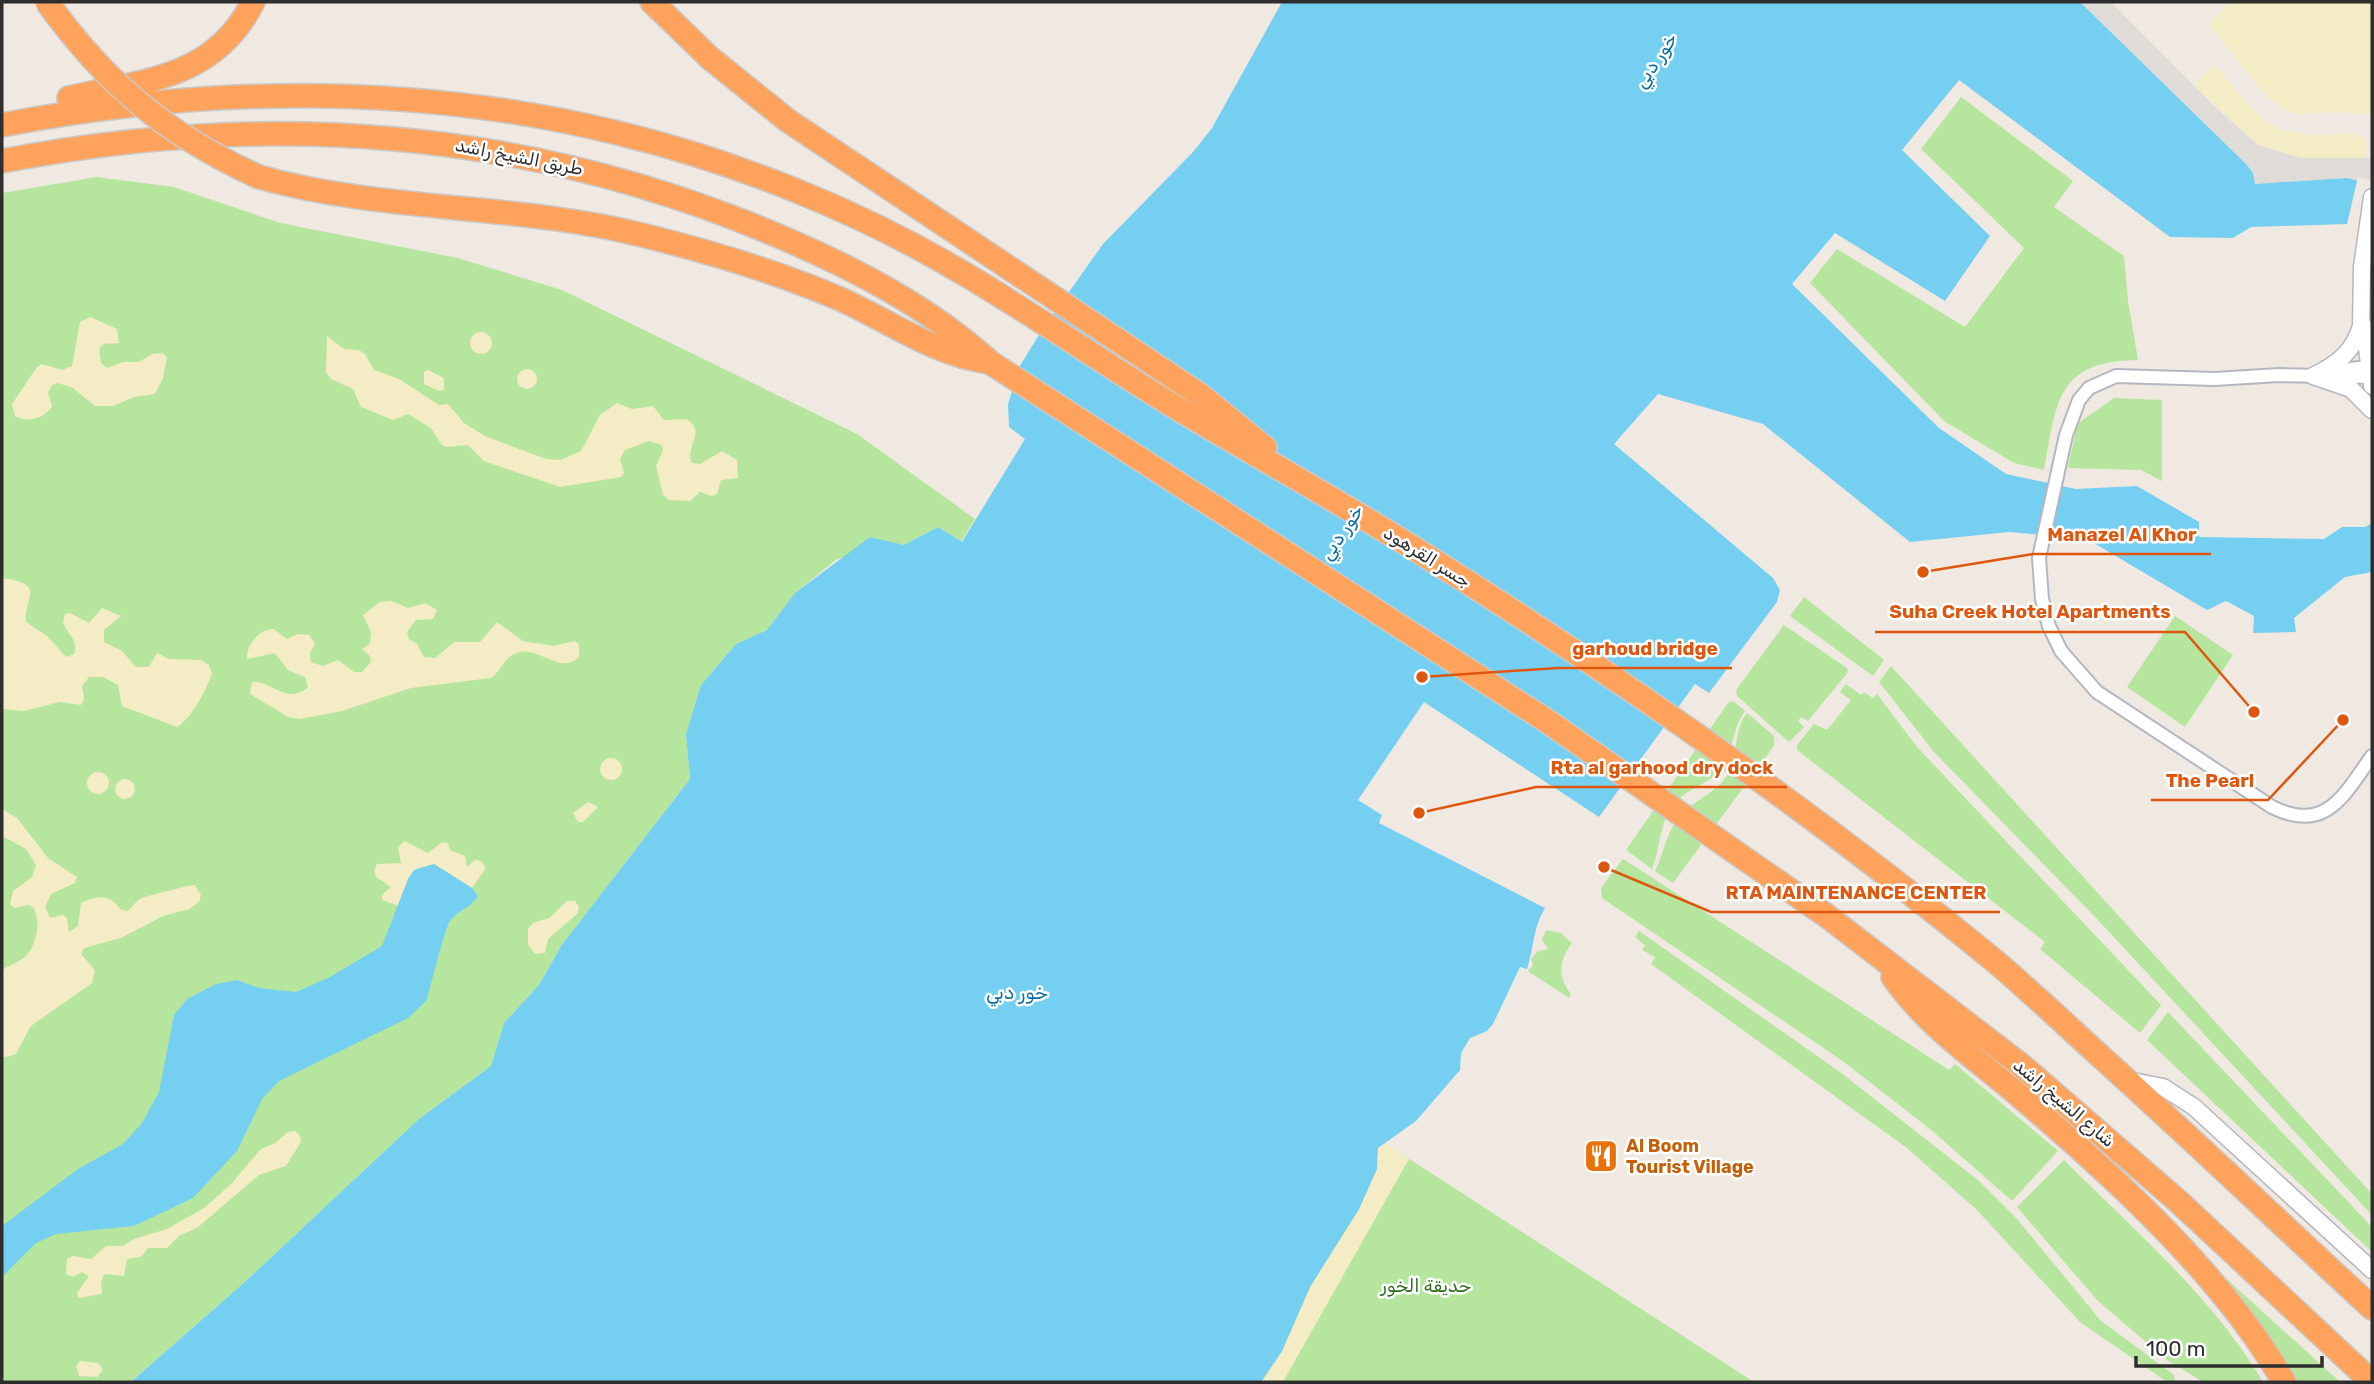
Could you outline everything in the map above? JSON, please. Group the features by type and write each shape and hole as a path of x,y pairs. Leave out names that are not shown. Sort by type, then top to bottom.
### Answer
{"highway":[{"path":"47,2 82,48 139,106 187,140 259,177 360,200 534,215 643,235 793,281 876,315 917,339 952,354 991,363"},
{"path":"2,124 61,100 144,83 184,69 219,47 234,33 253,2"},
{"path":"657,5 709,58 769,107 976,248 1200,395 1262,444 1289,473"},
{"name":"جسر القرهود","path":"2,124 122,104 246,95 414,99 519,113 623,134 724,165 823,203 960,271 1153,394 1289,473 1537,627 1777,793 2000,966 2127,1080"},
{"name":"طريق الشيخ راشد","path":"2,161 113,142 231,133 340,134 490,150 589,170 736,218 835,262 931,314 991,363"},
{"name":"شارع الشيخ راشد","path":"991,363 1547,721 1736,850 2021,1066 2158,1184 2372,1382"},
{"path":"1882,959 1920,1011 2083,1150 2192,1261 2244,1322 2284,1382"},
{"path":"2127,1080 2372,1308"}],"street":[{"path":"2314,376 2338,362 2351,349 2361,326 2362,267 2372,197"},
{"path":"2362,311 2371,375 2215,380 2116,376 2089,388 2079,400 2066,435 2039,558 2042,599 2049,626 2061,651 2085,681 2174,745 2272,807 2288,815 2305,817 2322,814 2337,804 2372,756"},
{"path":"2314,376 2351,389 2372,410"},
{"path":"2127,1080 2145,1082 2179,1096 2372,1270"}],"green space":[{"path":"1961,97 2073,181 2054,207 2124,256 2138,360 2111,362 2090,368 2075,378 2065,390 2058,406 2044,470 2014,463 1944,421 1810,283 1837,249 1965,327 2024,248 1921,149"},
{"path":"96,177 174,187 280,223 458,258 562,290 857,434 975,519 961,542 938,527 904,545 893,543 837,559 795,593 767,630 736,644 701,685 686,734 690,779 561,946 539,985 504,1023 491,1066 419,1119 247,1280 131,1382 2,1382 2,193"},
{"path":"2114,398 2162,400 2162,481 2141,470 2068,468 2077,424"},
{"path":"1804,597 1884,660 1873,676 1790,616"},
{"path":"2175,616 2233,655 2185,727 2127,687"},
{"path":"1784,625 1847,668 1848,672 1808,721 1801,717 1798,721 1804,727 1789,742 1737,696 1736,690"},
{"path":"1891,666 2372,1194 2372,1215 2097,919 1934,752 1879,682"},
{"path":"1846,684 1861,695 1864,692 1873,698 1877,694 1917,747 2161,1005 2140,1033 2040,949 2045,942 1797,750 1797,745 1814,724 1827,730 1851,700 1840,692"},
{"path":"1733,701 1745,711 1727,760 1713,777 1684,795 1672,807 1664,823 1652,869 1626,850 1728,703"},
{"path":"1747,713 1774,736 1774,746 1673,883 1655,871 1668,836 1679,817 1717,787 1728,774 1734,759 1740,727"},
{"path":"1623,859 1949,1070 1955,1064 2058,1151 2012,1201 1930,1129 1844,1062 1602,898 1601,888"},
{"path":"1546,930 1561,933 1572,943 1561,968 1563,981 1571,994 1569,998 1528,971 1533,965 1531,959 1538,951 1548,949 1542,940"},
{"path":"1639,931 1840,1072 1979,1181 2018,1220 2100,1320 2174,1375 2175,1382 2167,1382 2080,1322 1977,1210 1907,1148 1651,964 1655,957 1642,950 1645,945 1635,937"},
{"path":"2168,1012 2372,1227 2372,1252 2147,1040"},
{"name":"حديقة الخور","path":"1383,1142 1754,1382 1261,1382"},
{"path":"2064,1160 2196,1292 2243,1351 2263,1382 2203,1382 2167,1360 2097,1300 2017,1207"},
{"path":"2218,1271 2340,1382 2297,1382 2265,1331"}],"sand":[{"path":"2229,2 2372,2 2372,115 2339,112 2299,114 2285,110 2264,94 2209,25"},
{"path":"2215,65 2264,120 2280,130 2311,135 2355,134 2364,138 2367,145 2364,159 2300,158 2258,145 2194,85"},
{"path":"90,317 117,329 119,343 104,344 99,348 101,363 107,368 123,362 139,362 152,354 162,353 167,357 163,378 155,394 134,397 113,406 95,406 73,388 58,383 52,385 48,393 52,406 45,414 30,419 15,416 12,404 37,367 42,364 62,370 72,366 80,322"},
{"path":"481,332 489,335 492,343 489,351 481,354 473,351 470,343 473,335"},
{"path":"327,336 344,349 359,350 365,354 374,370 399,379 439,405 448,404 464,423 485,436 546,459 560,460 581,451 600,415 617,403 632,409 653,406 664,420 686,419 692,424 695,434 690,456 692,463 700,464 722,451 737,460 738,478 721,480 717,494 712,496 700,492 690,501 669,500 663,495 656,466 663,450 662,445 649,441 625,450 620,459 624,473 621,477 560,487 484,461 468,445 446,447 441,444 431,428 408,414 393,420 361,407 353,389 331,379 326,372"},
{"path":"523,369 531,369 537,379 531,389 523,389 517,383 517,375"},
{"path":"428,370 444,378 444,390 439,391 424,384 424,372"},
{"path":"2,578 25,584 29,588 26,622 47,636 66,657 74,654 75,644 63,622 65,614 70,613 89,623 102,608 121,616 104,630 104,642 122,651 136,667 149,667 157,653 169,659 201,660 209,665 212,674 202,696 183,723 177,727 122,706 118,685 103,677 89,677 82,686 84,699 81,705 60,702 23,711 2,709"},
{"path":"391,601 408,608 425,603 437,610 433,619 416,620 407,632 409,639 417,644 424,657 435,658 454,642 480,642 497,622 523,641 554,646 574,641 579,644 579,657 565,663 520,652 507,659 491,678 411,688 342,711 300,719 288,717 250,694 252,682 288,694 301,692 308,687 305,677 288,670 275,653 247,659 249,648 263,632 274,629 287,639 297,634 309,635 315,644 310,653 311,662 323,666 338,660 354,672 362,672 371,662 370,656 362,649 370,644 371,632 363,615 380,602"},
{"path":"611,758 619,761 622,769 619,777 611,780 603,777 600,769 603,761"},
{"path":"94,772 102,772 109,779 109,787 102,794 94,794 87,787 87,779"},
{"path":"121,779 129,779 135,789 129,799 121,799 115,793 115,785"},
{"path":"588,802 598,807 583,822 578,822 573,813"},
{"path":"2,809 17,818 48,858 77,877 75,883 51,894 45,907 50,918 63,915 67,918 69,932 78,926 81,903 92,898 108,899 121,910 128,911 140,899 185,887 195,885 201,895 199,902 189,909 163,916 121,938 84,948 81,954 95,970 92,983 31,1026 16,1054 2,1058 2,970 27,955 36,935 37,920 33,907 28,905 14,908 10,904 13,891 32,877 36,865 26,849 2,836"},
{"path":"405,841 428,853 442,842 448,843 450,850 465,856 467,867 475,860 481,861 486,868 472,888 434,864 414,870 399,906 382,900 382,895 391,887 376,877 374,870 377,864 401,863 398,847"},
{"path":"567,901 575,901 579,907 578,913 548,939 545,953 535,954 528,944 528,929 533,923 549,918"},
{"path":"295,1131 301,1142 286,1166 259,1175 197,1228 180,1235 167,1248 148,1248 141,1257 127,1259 124,1276 104,1274 102,1294 78,1298 77,1293 89,1276 82,1272 73,1277 66,1274 67,1259 73,1256 91,1259 106,1246 123,1246 134,1239 167,1229 204,1208 230,1185 261,1149 275,1143 288,1132"},
{"path":"1383,1142 1409,1159 1283,1382 1261,1382 1282,1351 1310,1287 1359,1209 1377,1166 1377,1151"},
{"path":"80,1361 98,1363 103,1370 97,1377 79,1376 76,1366"}],"shaded area":[{"path":"2080,2 2111,2 2214,106 2258,145 2300,158 2372,158 2372,184 2347,178 2255,184 2253,173 2247,165"}],"water":[{"name":"خور دبي","path":"1282,2 2080,2 2247,165 2253,173 2255,184 2347,178 2372,184 2372,230 2346,224 2251,227 2233,238 2170,237 1959,80 1902,150 1990,236 1945,301 1835,233 1792,284 1939,428 2006,474 2076,489 2137,486 2199,522 2199,537 2324,539 2342,527 2365,527 2372,523 2372,572 2345,577 2294,618 2296,632 2253,633 2254,616 2226,601 2207,610 2087,539 2009,532 1910,542 1763,424 1658,394 1614,444 1773,578 1780,590 1777,602 1709,693 1695,684 1599,817 1424,702 1358,800 1382,815 1379,823 1545,908 1536,930 1527,969 1520,967 1493,1024 1487,1031 1470,1038 1461,1053 1460,1070 1416,1121 1378,1148 1377,1169 1359,1209 1310,1287 1282,1351 1261,1382 131,1382 247,1280 419,1119 491,1066 504,1023 539,985 561,946 690,779 686,734 701,685 736,644 767,630 795,593 870,537 904,545 938,527 962,542 1025,439 1009,427 1008,405 1018,369 1103,244 1193,152 1212,128"},
{"path":"434,864 472,888 478,896 453,917 448,925 427,1000 408,1018 279,1081 262,1099 237,1151 193,1198 134,1226 56,1234 36,1243 2,1277 2,1226 78,1169 123,1144 142,1123 159,1092 174,1015 187,999 216,984 237,980 259,988 296,992 330,977 382,946 408,879 414,870"}],"pier":[{"path":"2358,177 2372,181 2372,234 2346,228"}],"place":[{"name":"Manazel Al Khor","path":"1923,572"},
{"name":"garhoud bridge","path":"1422,677"},
{"name":"Suha Creek Hotel Apartments","path":"2254,712"},
{"name":"The Pearl","path":"2343,720"},
{"name":"Rta al garhood dry dock","path":"1419,813"},
{"name":"RTA MAINTENANCE CENTER","path":"1604,867"},
{"name":"Al Boom Tourist Village","path":"1601,1156"}]}
